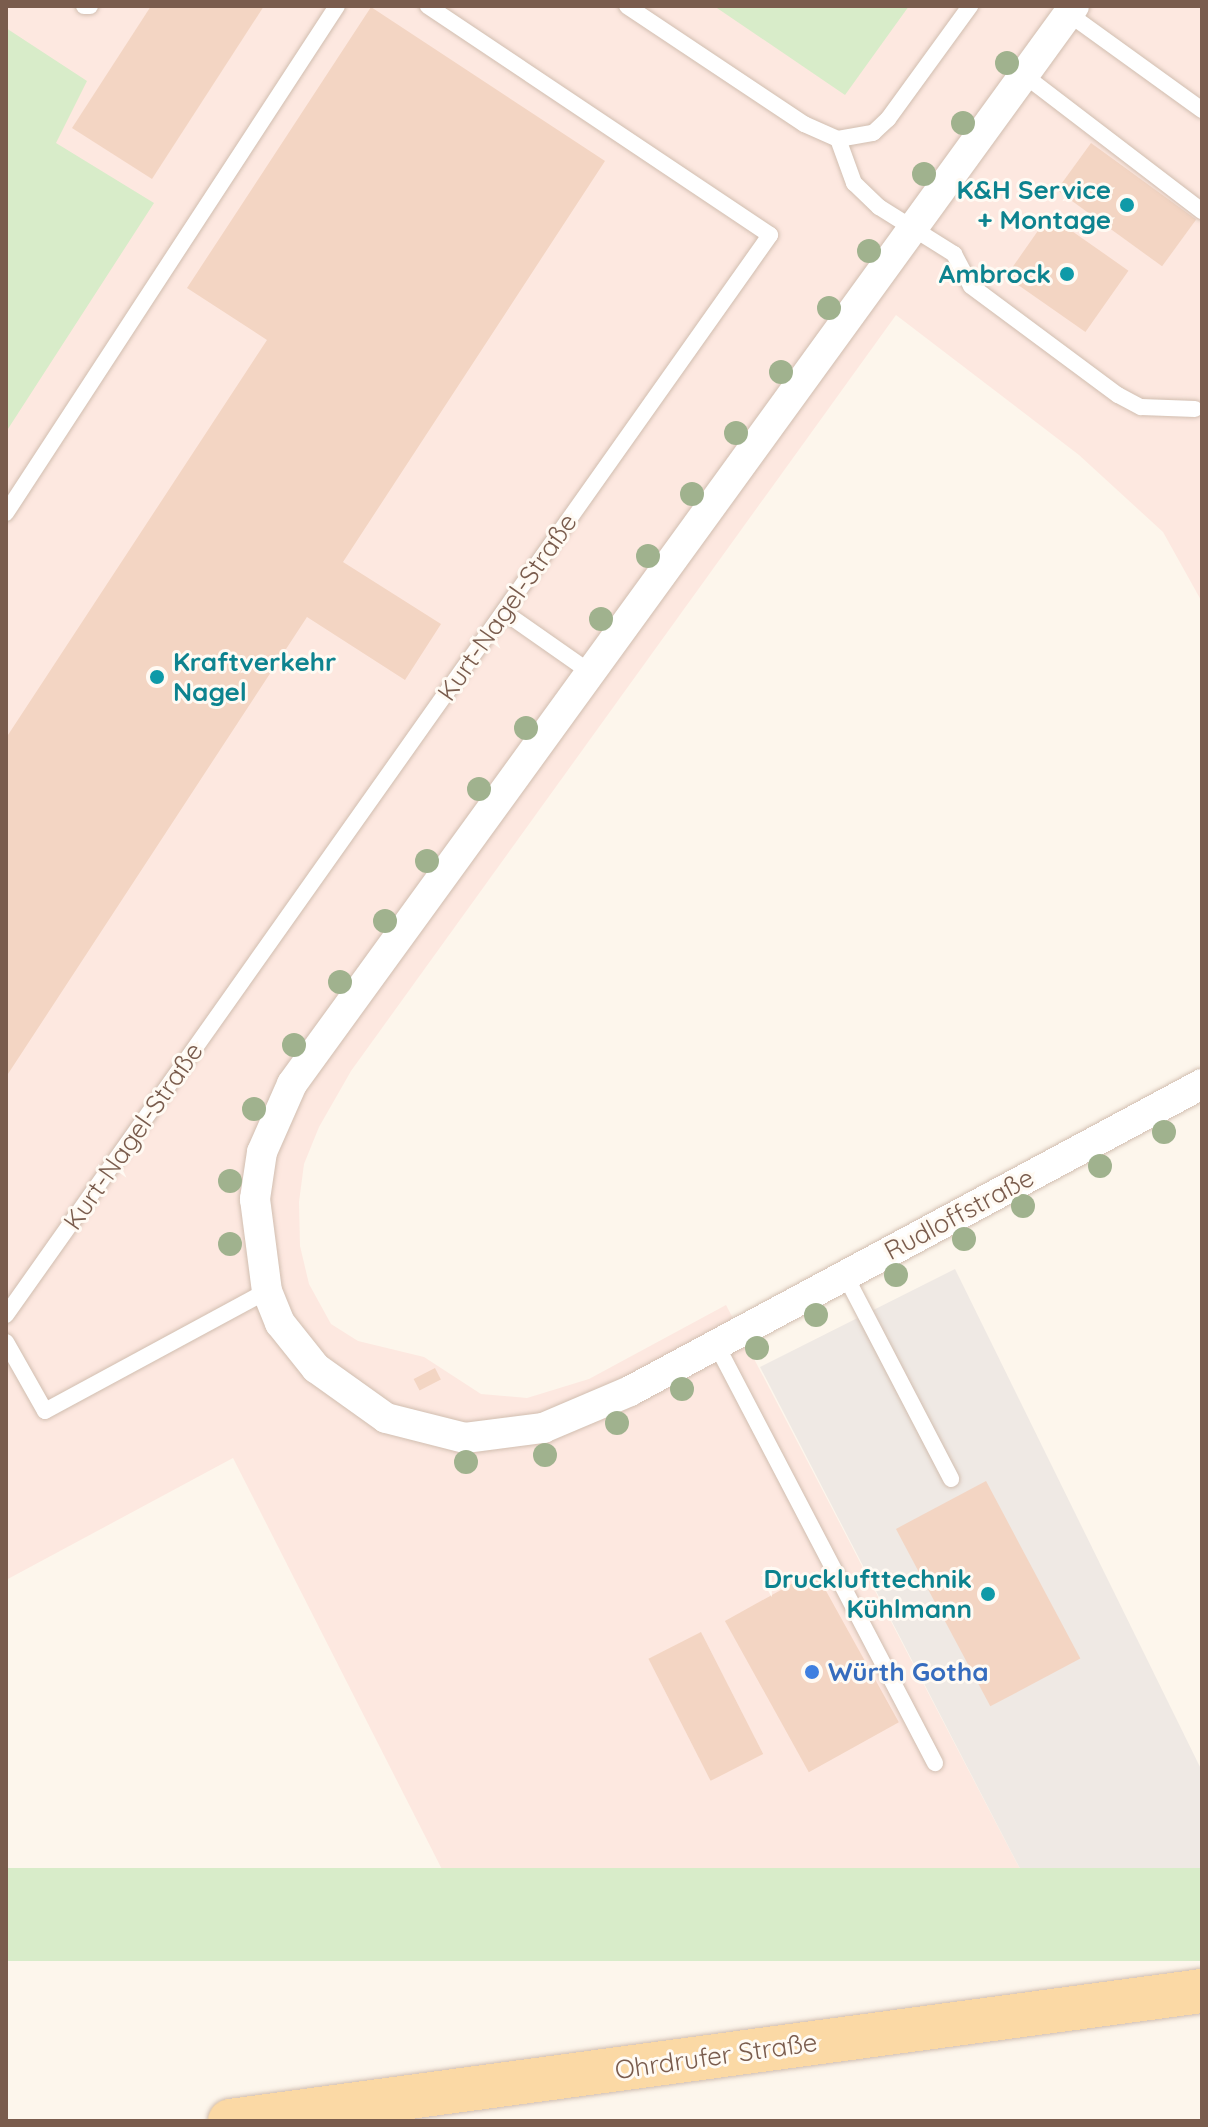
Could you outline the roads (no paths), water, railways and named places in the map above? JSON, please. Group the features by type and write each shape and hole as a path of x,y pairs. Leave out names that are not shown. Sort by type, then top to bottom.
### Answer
{"main road":[{"name":"Ohrdrufer Straße","path":"230,2121 1202,1991"}],"street":[{"path":"716,1344 586,1414 543,1428 465,1438 411,1428 341,1391 295,1344 267,1291 255,1199 262,1152 274,1117 292,1084 1071,10"},
{"name":"Rudloffstraße","path":"716,1344 1202,1084"}],"lane":[{"path":"6,513 337,6"},
{"name":"Kurt-Nagel-Straße","path":"6,1315 770,235 428,6"},
{"path":"627,6 804,124 838,139 873,133 888,119 970,6"},
{"path":"1071,10 1202,110"},
{"path":"1024,75 1202,211"},
{"path":"838,139 854,183 913,229 954,254 971,286 1118,395 1141,407 1195,409"},
{"path":"504,612 591,673"},
{"path":"845,1275 951,1479"},
{"path":"6,1342 45,1411 267,1291"},
{"path":"716,1344 935,1763"}],"place":[{"name":"K&H Service + Montage","path":"1127,205"},
{"name":"Ambrock","path":"1067,274"},
{"name":"Kraftverkehr Nagel","path":"157,677"},
{"name":"Drucklufttechnik Kühlmann","path":"988,1594"},
{"name":"Würth Gotha","path":"812,1672"}]}
